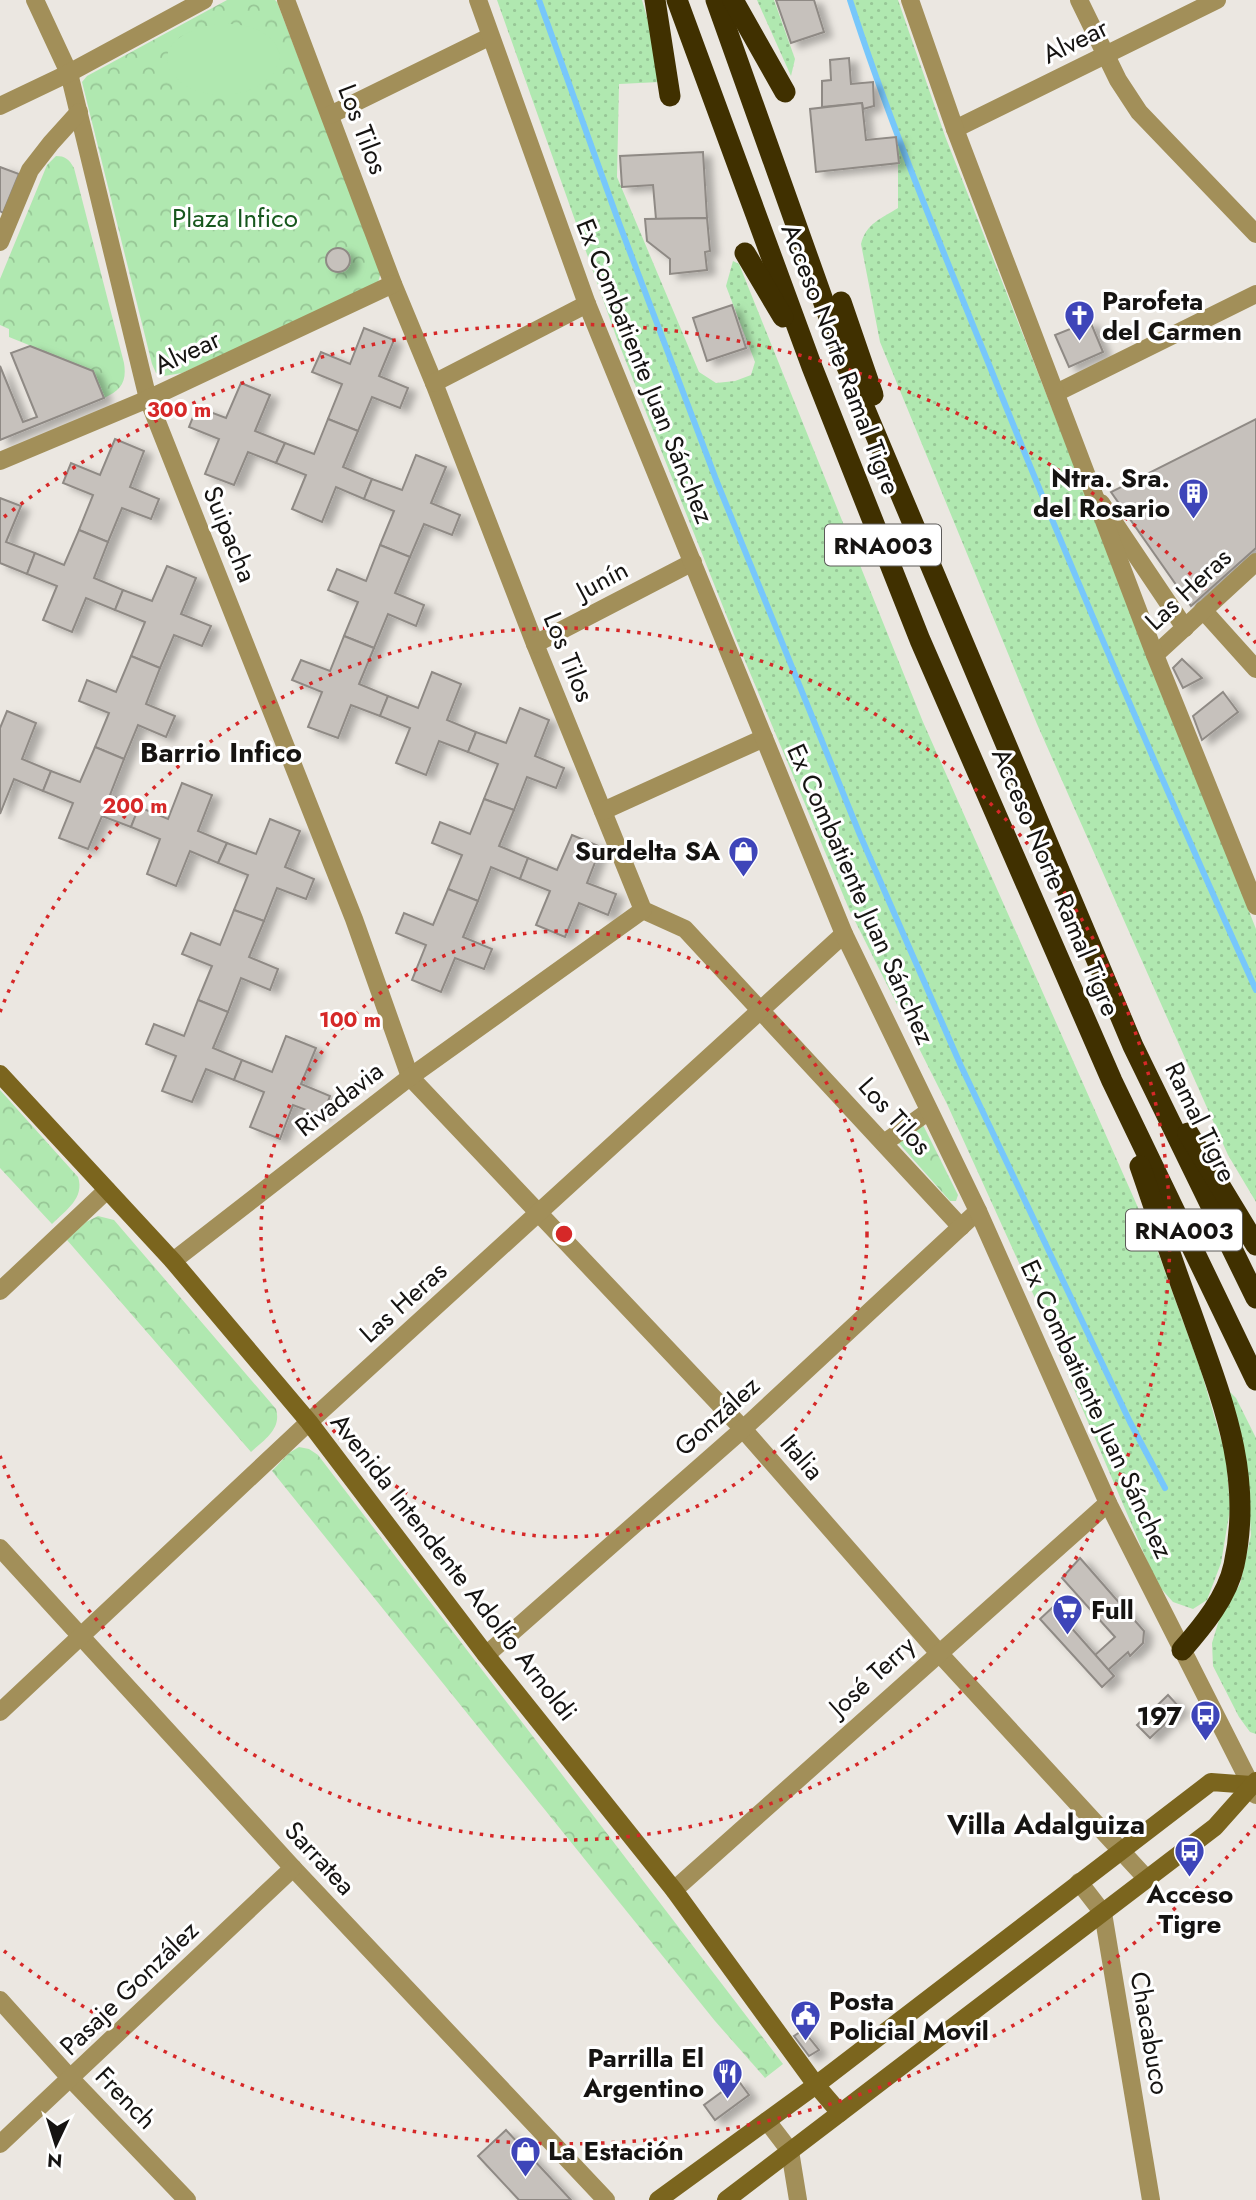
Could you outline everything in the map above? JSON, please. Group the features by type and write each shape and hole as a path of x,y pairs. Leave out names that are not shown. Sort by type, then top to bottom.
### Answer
{"highway":[{"path":"655,0 670,96"},
{"name":"Acceso Norte Ramal Tigre","path":"677,0 811,367 920,640 1112,1081"},
{"name":"Acceso Norte Ramal Tigre","path":"716,0 845,362 1133,1046"},
{"path":"733,0 785,92"},
{"path":"745,253 811,367"},
{"path":"841,302 943,595"},
{"path":"1133,1046 1256,1245"},
{"name":"Ramal Tigre","path":"1133,1046 1256,1298"},
{"path":"1112,1081 1170,1255 1224,1404 1240,1474 1240,1518 1234,1567 1208,1619 1182,1650"},
{"name":"RNA003","path":"1112,1081 1256,1380"}],"main road":[{"name":"Avenida Intendente Adolfo Arnoldi","path":"0,1074 173,1261 309,1422 486,1655 674,1890 816,2085 840,2113"},
{"path":"658,2200 816,2085 1211,1782 1254,1787"},
{"path":"726,2200 1215,1828 1254,1787"}],"street":[{"name":"Suipacha","path":"34,0 69,73 148,400 354,919 410,1077"},
{"path":"0,106 69,73 204,0"},
{"name":"Los Tilos","path":"286,0 393,284 643,910 685,929 961,1227"},
{"name":"Ex Combatiente Juan Sánchez","path":"478,0 489,37 587,304 844,934 978,1211 1108,1503 1254,1787"},
{"path":"909,0 955,129 1155,655 1256,906"},
{"path":"1079,0 1118,80 1139,112 1256,234"},
{"name":"Alvear","path":"955,129 1217,0"},
{"path":"330,116 489,37"},
{"path":"0,242 30,170 79,112"},
{"name":"Alvear","path":"0,461 148,400 393,284"},
{"path":"1056,393 1256,294"},
{"path":"434,383 587,304"},
{"path":"1096,496 1185,628"},
{"name":"Junín","path":"535,644 693,562"},
{"name":"Las Heras","path":"1155,655 1256,562"},
{"path":"1203,610 1256,669"},
{"path":"603,811 764,738"},
{"name":"Rivadavia","path":"173,1261 410,1077 643,910"},
{"name":"Las Heras","path":"0,1712 309,1422 844,934"},
{"name":"Italia","path":"410,1077 743,1429 939,1652 1147,1879"},
{"path":"884,1143 929,1111"},
{"path":"0,1291 107,1190"},
{"name":"González","path":"486,1655 743,1429 978,1211"},
{"name":"José Terry","path":"674,1890 1108,1503"},
{"name":"Sarratea","path":"0,1548 293,1868 606,2200"},
{"name":"Pasaje González","path":"0,2144 293,1868"},
{"name":"Chacabuco","path":"1079,1882 1103,1913 1151,2200"},
{"name":"French","path":"0,2000 187,2200"},
{"path":"767,2120 790,2151 798,2200"}],"green space":[{"name":"Plaza Infico","path":"227,0 277,2 381,272 377,286 182,373 164,376 156,373 152,364 82,82 87,76"},
{"path":"497,0 642,0 654,42 660,82 619,84 617,177 699,372 716,383 735,381 751,375 755,362 726,286 733,261 739,264 923,722 1159,1255 1201,1371 1226,1456 1230,1509 1221,1563 1207,1600 1193,1609 1173,1602 1157,1584 1039,1307 947,1104 849,909 735,637 617,339"},
{"path":"757,0 774,0 795,59 791,76"},
{"path":"851,0 898,0 945,136 1256,929 1256,1202 1228,1155 1037,724 880,342 861,244 870,227 898,208 898,133"},
{"path":"216,24 245,26 271,39 280,56 277,67 268,79 254,88 230,95 207,94 187,86 174,75 167,61 171,46 187,33"},
{"path":"56,156 66,159 74,168 124,363 122,385 104,398 93,371 9,337 9,329 0,325 0,279 47,165"},
{"path":"0,1090 78,1177 77,1197 52,1224 0,1168"},
{"path":"922,1123 958,1195 956,1201 950,1201 896,1140"},
{"path":"98,1216 114,1220 276,1409 274,1428 251,1452 67,1240 86,1222"},
{"path":"1229,1391 1236,1398 1256,1438 1256,1734 1250,1732 1239,1717 1213,1666 1212,1643 1219,1620 1240,1584 1251,1535 1246,1459"},
{"path":"299,1447 318,1455 783,2064 765,2078 715,2021 272,1471 289,1453"}],"building":[{"path":"776,0 814,0 824,32 791,43"},
{"path":"849,58 851,84 873,82 874,106 863,109 862,103 822,107 822,81 831,80 830,60"},
{"path":"862,103 866,140 896,137 899,163 816,172 810,109"},
{"path":"703,152 707,218 656,219 653,185 622,187 620,156"},
{"path":"0,167 19,174 3,213 0,211"},
{"path":"707,218 710,251 705,252 707,270 670,274 670,259 647,241 645,219"},
{"path":"338,248 347,251 350,260 347,269 338,272 329,269 326,260 329,251"},
{"path":"732,305 746,348 707,361 693,318"},
{"name":"Parofeta del Carmen","path":"1090,321 1103,352 1069,367 1055,335"},
{"path":"364,328 394,340 379,376 408,388 400,408 372,397 358,431 328,419 342,384 312,372 321,352 350,364"},
{"path":"30,346 93,371 104,398 0,440 0,366 23,422 37,417 11,353"},
{"path":"241,383 270,395 255,431 285,443 276,463 248,452 234,485 205,474 219,439 189,427 197,407 226,418"},
{"path":"328,419 358,431 343,467 372,479 364,499 336,487 322,522 292,509 306,475 276,463 285,443 314,454"},
{"name":"Ntra. Sra. del Rosario","path":"1256,419 1256,548 1191,606 1111,492"},
{"path":"115,439 144,451 130,487 159,499 151,519 122,508 108,542 79,530 93,495 63,483 71,463 100,475"},
{"path":"416,455 446,467 431,503 460,515 452,535 424,524 410,557 380,545 394,511 364,499 372,479 402,490"},
{"path":"0,498 21,506 6,542 35,553 27,574 0,563"},
{"path":"79,530 108,542 94,578 123,590 115,610 86,598 72,632 43,620 57,586 27,574 35,553 64,565"},
{"path":"380,545 410,557 395,593 424,605 416,626 388,614 374,648 344,636 358,602 328,590 337,569 366,581"},
{"path":"167,566 196,578 181,614 211,626 202,646 174,635 160,668 131,656 145,622 115,610 123,590 152,601"},
{"path":"344,636 374,648 359,684 388,696 380,716 351,705 338,738 308,727 322,692 292,680 301,660 330,671"},
{"path":"131,656 160,668 146,704 175,716 166,737 138,725 124,759 95,747 109,713 79,701 87,680 116,692"},
{"path":"1182,659 1202,678 1183,688 1173,668"},
{"path":"432,672 461,684 447,720 476,732 468,752 439,741 426,775 396,763 410,728 380,716 388,696 418,708"},
{"path":"1223,692 1238,712 1202,740 1193,716"},
{"path":"520,708 549,720 535,756 564,768 556,788 527,777 514,810 484,799 498,764 468,752 476,732 506,743"},
{"path":"7,711 36,723 22,759 51,771 43,791 14,779 0,814 0,728"},
{"path":"95,747 124,759 110,795 139,807 131,827 102,816 88,849 59,838 73,803 43,791 51,771 80,782"},
{"path":"182,783 212,795 198,831 227,843 218,863 190,851 176,886 147,874 160,839 131,827 139,807 168,819"},
{"path":"484,799 514,810 499,846 528,858 520,879 491,867 478,901 448,889 462,855 432,843 440,822 470,834"},
{"path":"270,819 300,831 285,867 314,879 306,899 277,888 264,921 234,910 248,875 218,863 227,843 256,854"},
{"path":"572,835 601,847 587,883 616,894 608,915 579,903 565,937 536,925 550,891 520,879 528,858 557,870"},
{"path":"448,889 478,901 463,937 492,949 484,969 455,958 441,992 412,980 426,945 396,933 404,913 433,925"},
{"path":"234,910 264,921 249,957 278,969 270,990 241,978 228,1012 198,1000 212,966 182,954 191,933 220,945"},
{"path":"198,1000 228,1012 213,1048 242,1060 234,1080 206,1069 192,1102 162,1091 176,1056 146,1044 154,1024 184,1036"},
{"path":"286,1036 316,1048 301,1084 330,1096 322,1116 293,1105 280,1139 250,1127 264,1092 234,1080 242,1060 272,1072"},
{"path":"1080,1558 1144,1631 1143,1643 1130,1656 1128,1652 1108,1670 1095,1655 1115,1637 1062,1578"},
{"name":"Full","path":"1053,1607 1114,1676 1102,1687 1040,1619"},
{"path":"1168,1695 1181,1709 1150,1738 1137,1725"},
{"name":"Posta Policial Movil","path":"803,2030 819,2050 809,2056 794,2036"},
{"name":"Parrilla El Argentino","path":"738,2080 749,2095 715,2120 704,2105"},
{"name":"La Estación","path":"506,2130 571,2200 519,2200 478,2156"}],"waterway":[{"path":"539,0 619,223 717,482 860,835 961,1066 1130,1422 1165,1488"},
{"path":"850,0 917,185 1022,446 1120,680 1256,990"}],"place":[{"name":"Parofeta del Carmen","path":"1079,343"},
{"name":"Ntra. Sra. del Rosario","path":"1193,520"},
{"name":"Surdelta SA","path":"743,878"},
{"name":"Full","path":"1068,1637"},
{"name":"197","path":"1205,1743"},
{"name":"Acceso Tigre","path":"1190,1878"},
{"name":"Posta Policial Movil","path":"806,2043"},
{"name":"Parrilla El Argentino","path":"727,2100"},
{"name":"La Estación","path":"525,2178"}],"district":[{"name":"Barrio Infico","path":"221,752"},
{"name":"Villa Adalguiza","path":"1046,1824"}]}
